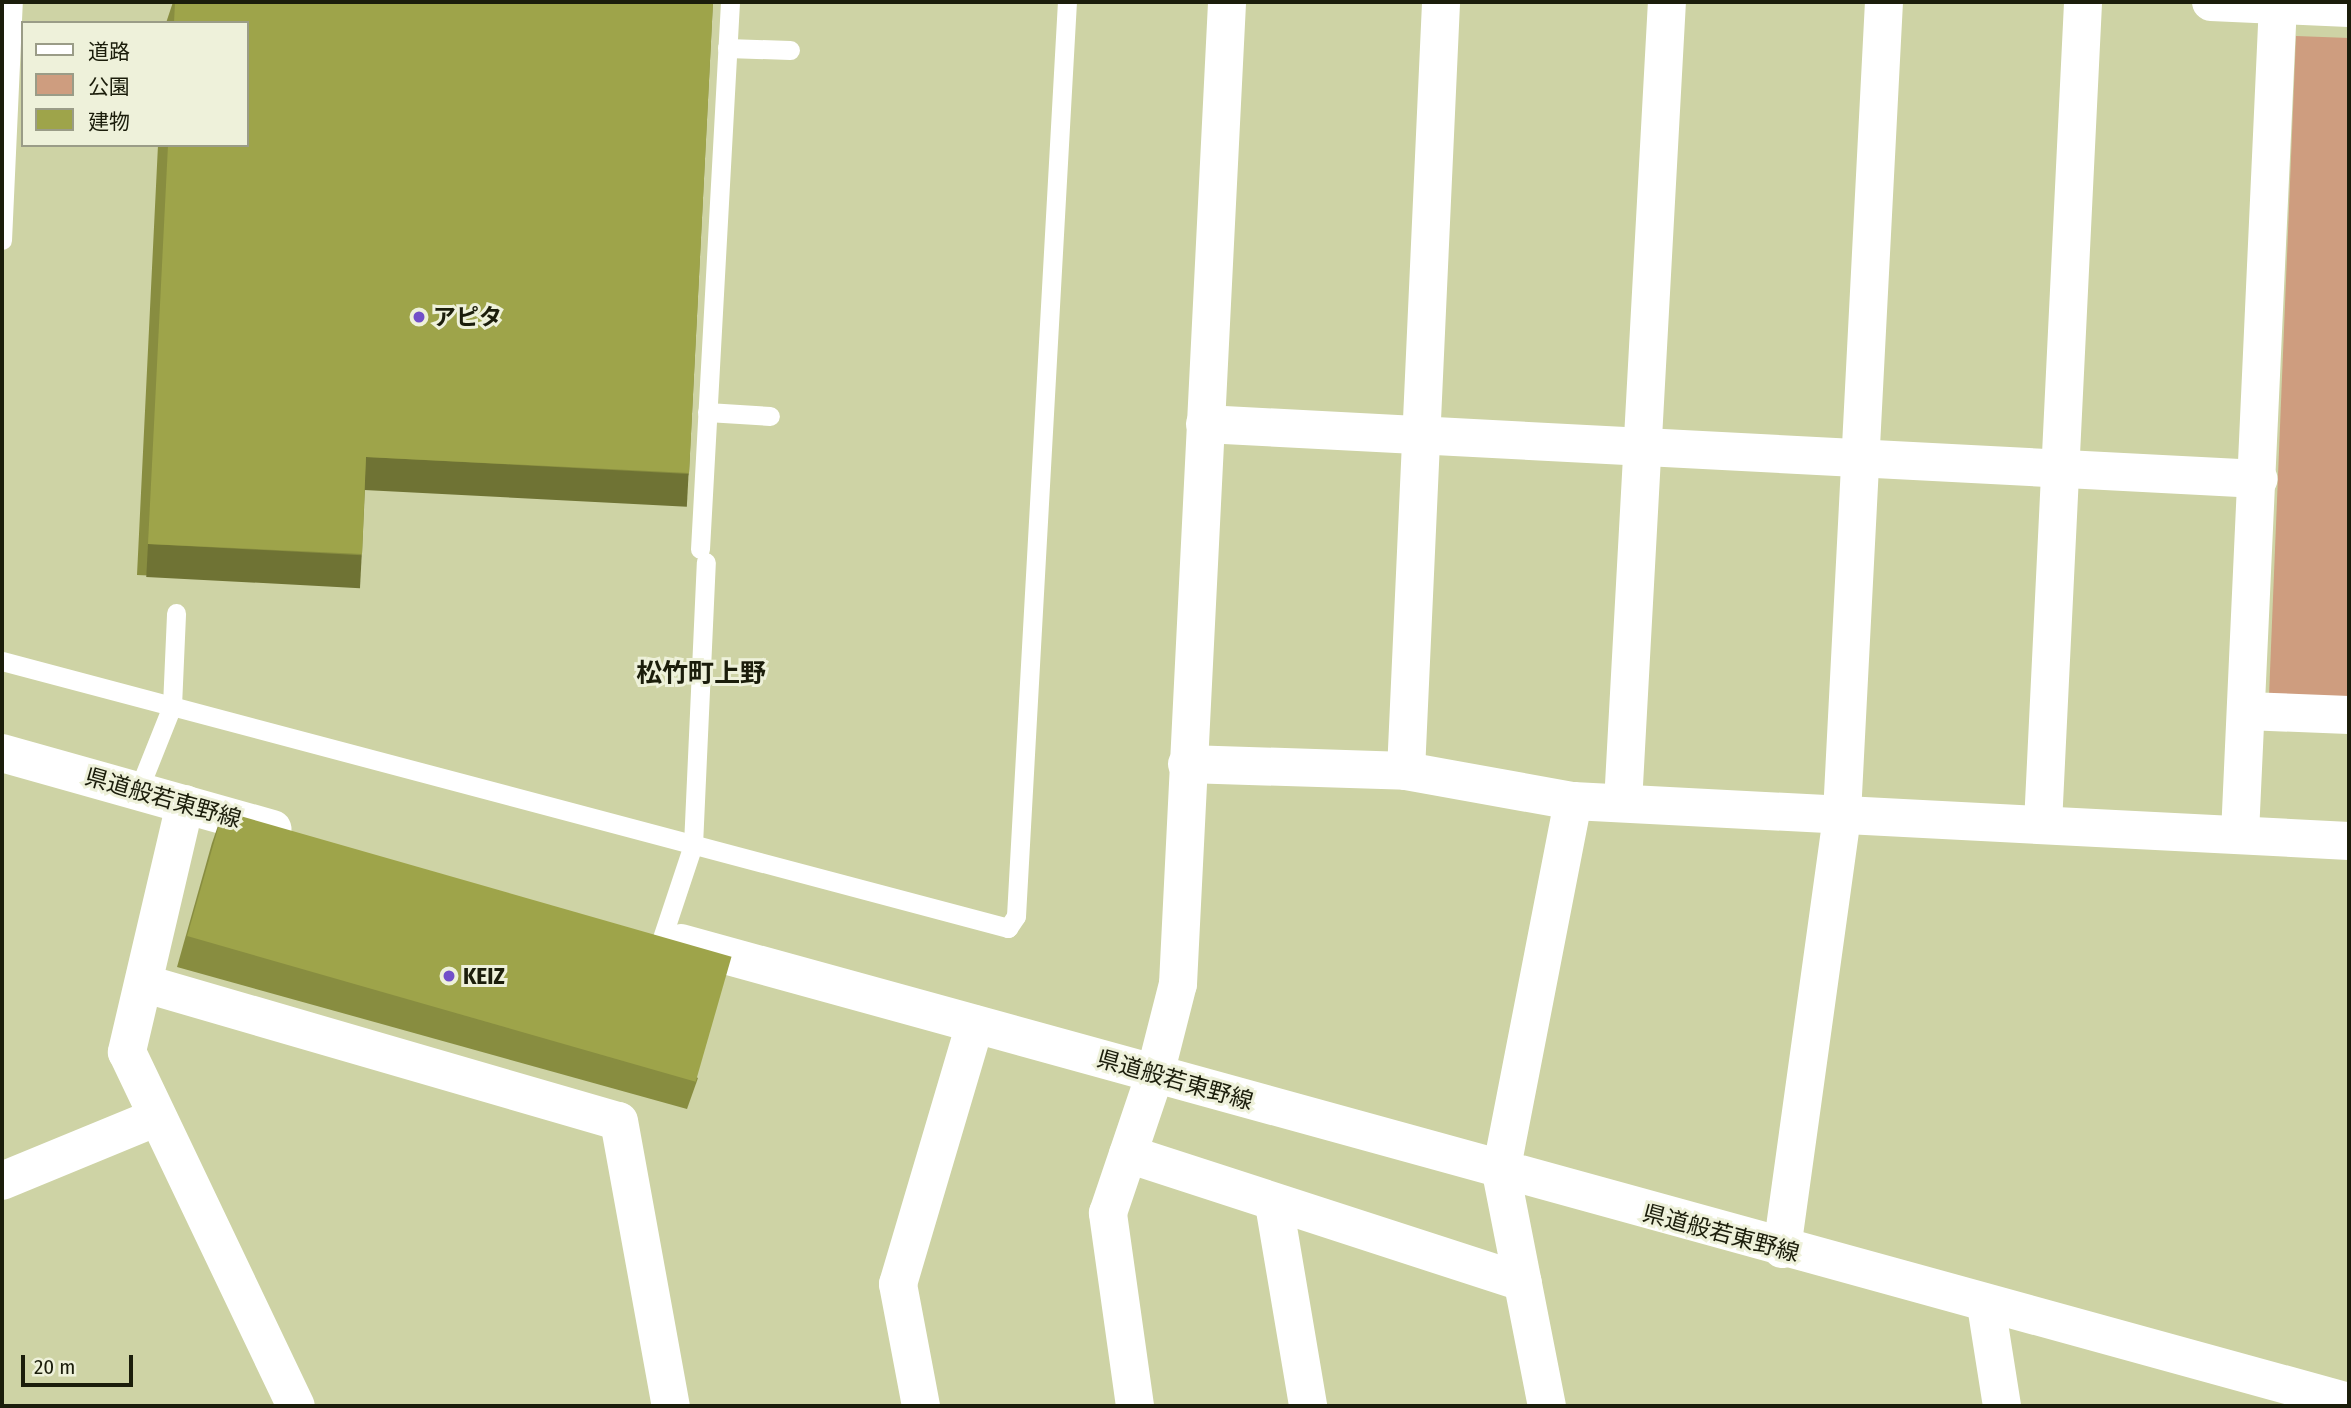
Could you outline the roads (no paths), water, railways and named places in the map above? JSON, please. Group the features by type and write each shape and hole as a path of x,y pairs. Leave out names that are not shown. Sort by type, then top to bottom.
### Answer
{"street":[{"path":"1135,1406 1108,1234 1128,1154 1155,1074 1178,984 1227,2"},
{"path":"1406,771 1441,2"},
{"path":"1623,803 1645,447 1667,2"},
{"path":"1782,1250 1842,814 1884,2"},
{"path":"2043,824 2083,2"},
{"path":"2211,2 2349,8"},
{"path":"2240,834 2259,479 2278,5"},
{"path":"1205,425 2259,479"},
{"path":"2246,711 2349,715"},
{"name":"県道般若東野線","path":"2,753 304,838"},
{"path":"1187,764 1406,771 1573,801 2349,841"},
{"path":"1547,1406 1502,1172 1573,801"},
{"path":"185,804 146,984 127,1052 296,1406"},
{"name":"県道般若東野線","path":"622,926 1782,1250 2349,1402"},
{"path":"146,984 619,1121 671,1406"},
{"path":"920,1406 898,1284 975,1024"},
{"path":"2,1181 157,1117"},
{"path":"1128,1154 1274,1204 1522,1282"},
{"path":"1274,1204 1308,1406"},
{"path":"1986,1305 2002,1406"}],"lane":[{"path":"662,938 693,845 707,412 730,2"},
{"path":"2,661 1008,928 1016,916 1067,2"},
{"path":"2,240 9,11"},
{"path":"727,48 790,50"},
{"path":"707,412 771,416"},
{"path":"138,791 172,706 176,613"}],"place":[{"name":"アピタ","path":"419,317"},
{"name":"KEIZ","path":"449,976"}],"district":[{"name":"松竹町上野","path":"701,674"}]}
